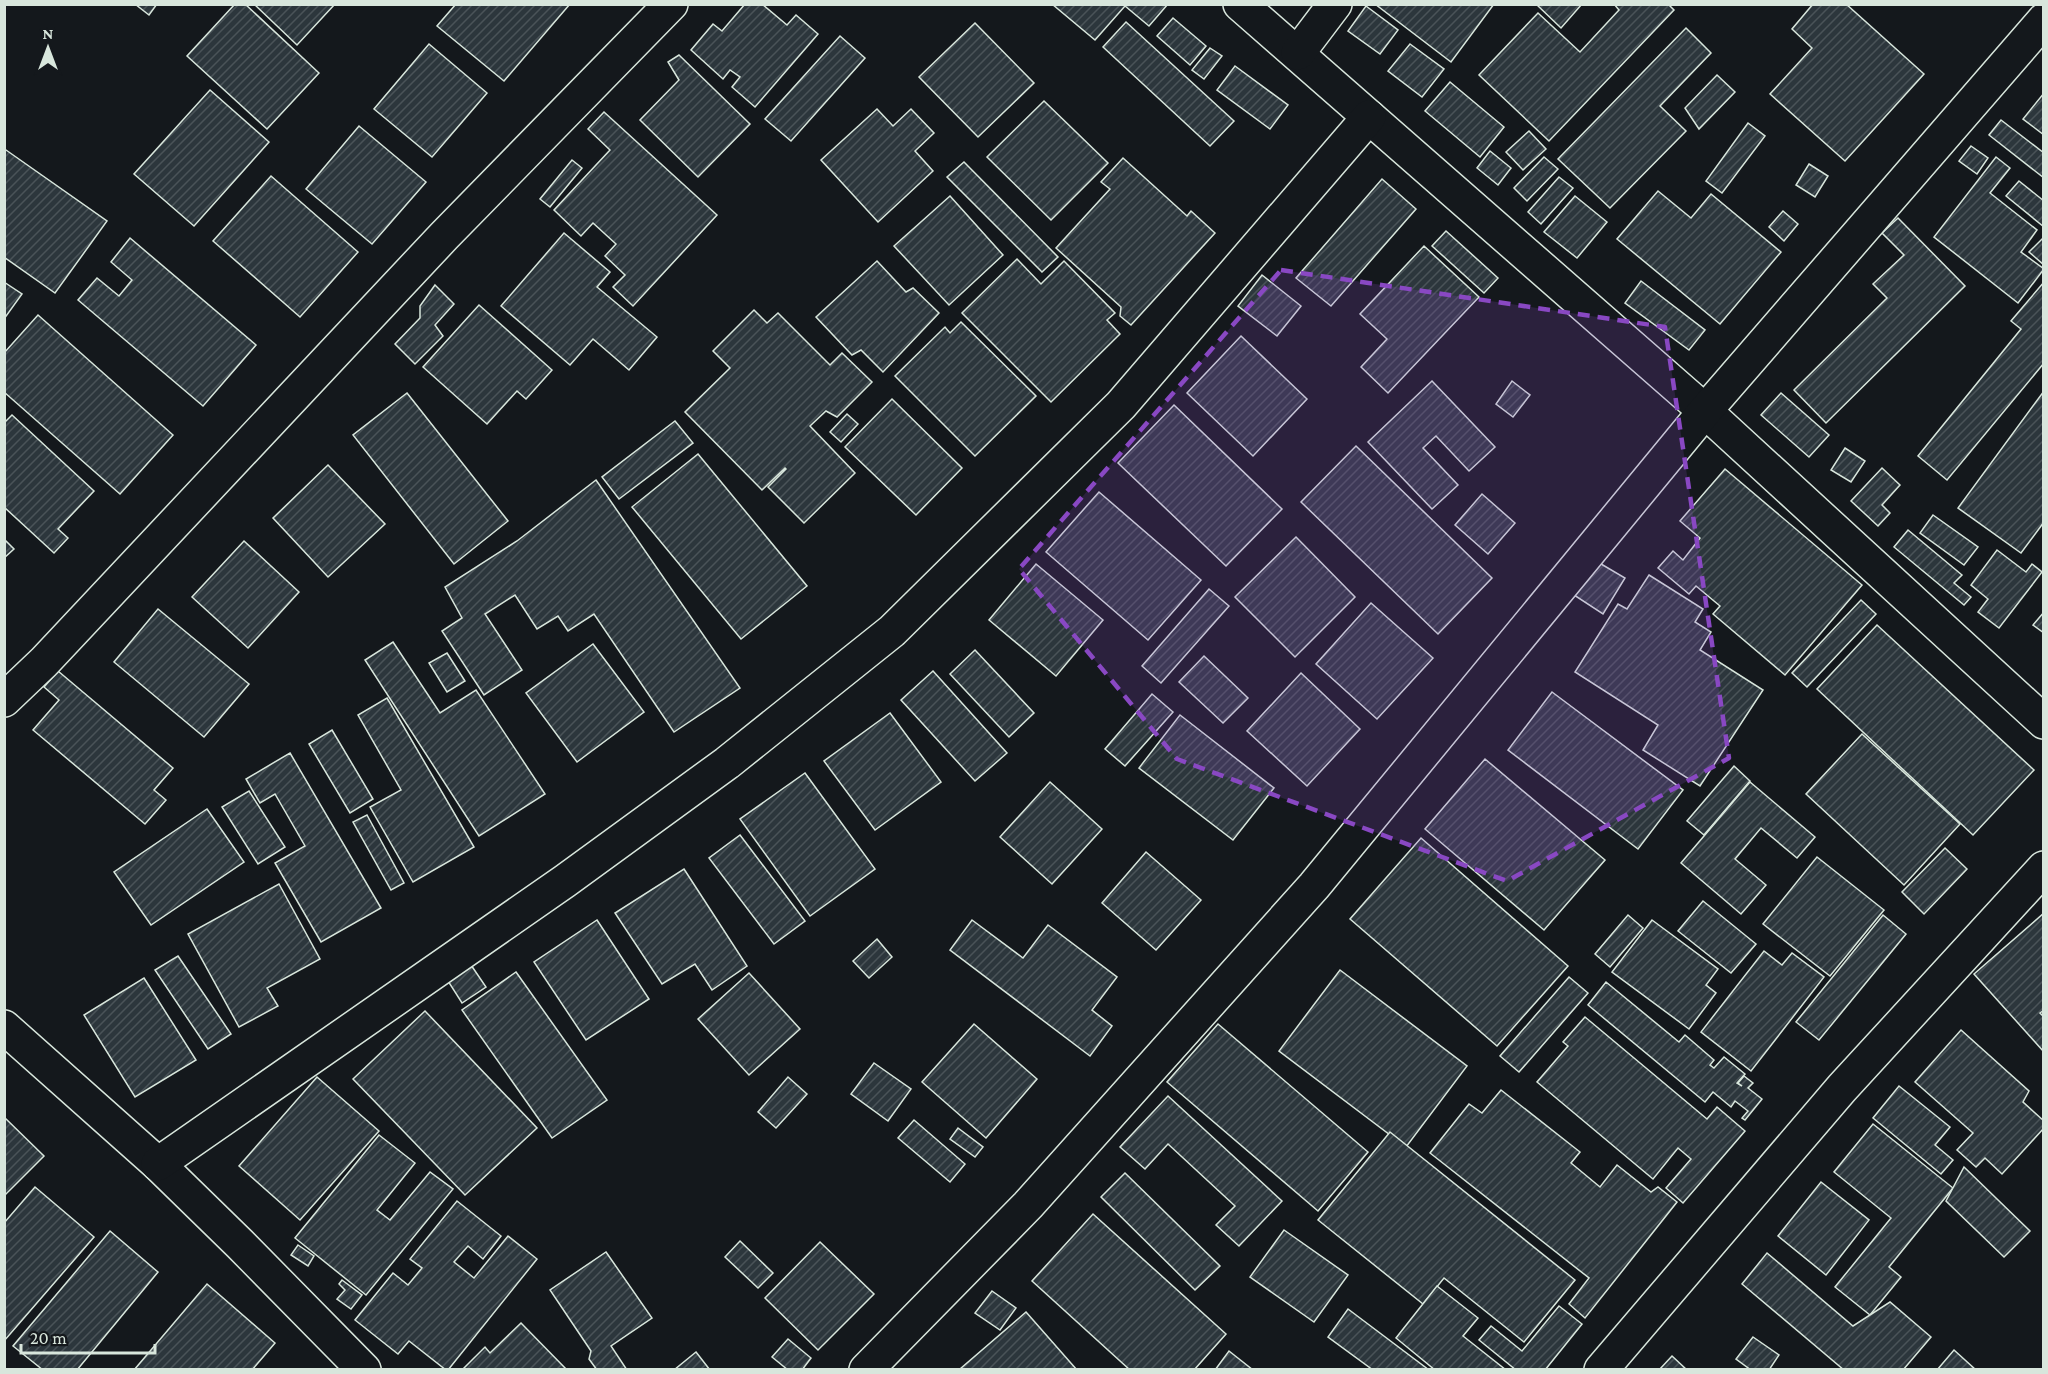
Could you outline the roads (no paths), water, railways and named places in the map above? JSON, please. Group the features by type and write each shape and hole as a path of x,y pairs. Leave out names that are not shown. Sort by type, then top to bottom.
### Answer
{"street":[{"path":"4,700 61,644 444,236 671,4"},
{"path":"1240,4 1705,411 2043,722"},
{"path":"1298,53 1335,4"},
{"path":"866,1370 1028,1205 1314,886 1705,411 2043,20"},
{"path":"158,1164 565,881 727,762 891,631 1121,405 1369,117"},
{"path":"1601,1370 1842,1088 2043,868"},
{"path":"4,1027 158,1164 364,1370"}]}
